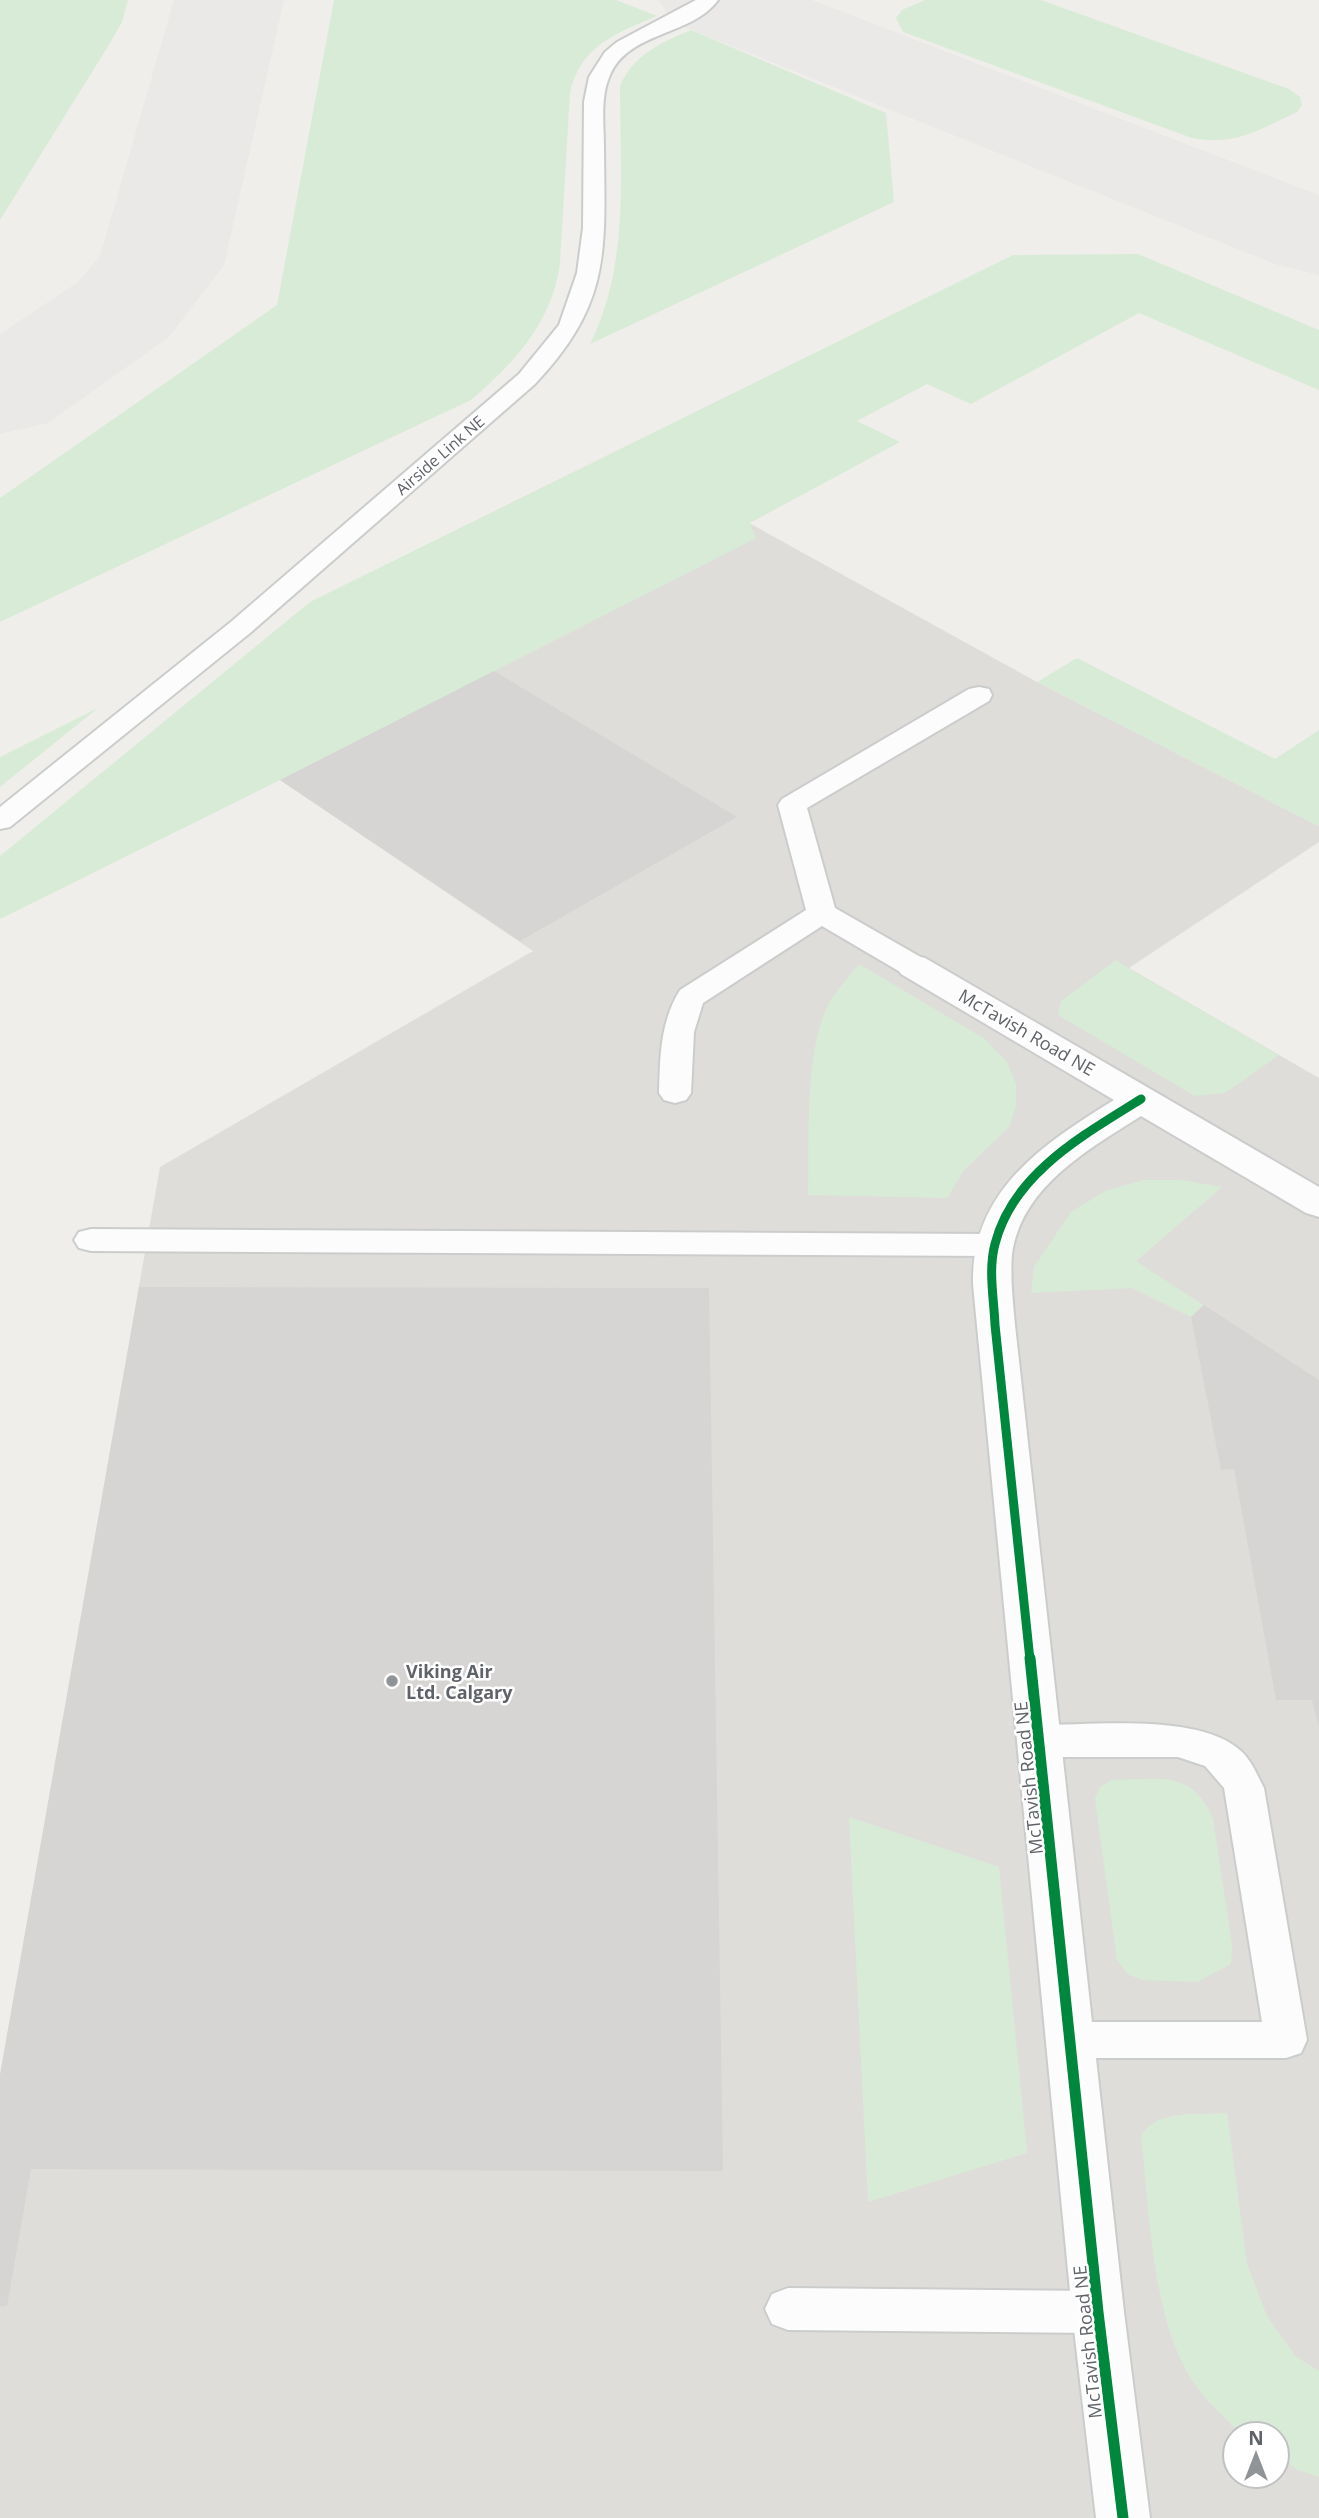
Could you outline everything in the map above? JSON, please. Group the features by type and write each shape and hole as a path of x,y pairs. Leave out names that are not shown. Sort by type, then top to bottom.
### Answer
{"street":[{"name":"McTavish Road NE","path":"913,966 1319,1204"},
{"name":"McTavish Road NE","path":"1123,2518 1098,2312 995,1325 994,1245 1006,1215 1048,1163 1141,1099"}],"lane":[{"name":"Airside Link NE","path":"0,821 241,627 527,379 547,358 575,316 587,276 591,248 595,95 603,69 624,47 685,18 708,0"},
{"path":"913,966 822,912 792,805 979,695"},
{"path":"675,1093 678,1027 681,1014 691,997 703,986 822,912"},
{"path":"91,1240 994,1245"},
{"path":"1040,1741 1178,1741 1200,1746 1221,1756 1237,1770 1244,1788 1286,2040 1071,2040"},
{"path":"788,2309 1098,2312"}],"shaded area":[{"path":"749,523 1037,682 1319,826 1319,842 1129,968 1319,1078 1319,2518 0,2518 0,2075 160,1167 533,951 280,780 755,538"}],"green space":[{"path":"0,0 128,0 122,22 107,48 0,220"},
{"path":"334,0 616,0 657,16 602,43 591,52 575,77 570,93 560,263 556,285 540,323 516,356 471,400 0,622 0,498 277,305"},
{"path":"925,0 1041,0 1289,89 1300,97 1302,105 1297,112 1246,135 1221,140 1192,138 903,32 896,18 902,10"},
{"path":"691,30 886,113 894,202 590,344 612,282 617,250 621,184 620,86 632,66 641,58 659,45"},
{"path":"1138,254 1319,330 1319,390 1139,313 971,404 927,384 857,421 900,442 750,523 756,538 0,919 0,856 310,602 1013,255"},
{"path":"1077,658 1275,759 1319,730 1319,826 1037,682"},
{"path":"98,708 0,787 0,757"},
{"path":"1116,960 1279,1055 1225,1093 1195,1096 1058,1015 1061,1001"},
{"path":"859,964 985,1039 1007,1062 1016,1084 1016,1106 1009,1127 964,1170 947,1198 808,1195 810,1094 816,1041 832,998"},
{"path":"1143,1180 1181,1180 1222,1187 1136,1261 1203,1305 1191,1317 1132,1288 1031,1293 1034,1267 1071,1212 1105,1191"},
{"path":"1159,1779 1184,1784 1195,1791 1213,1819 1232,1945 1231,1964 1197,1982 1143,1980 1129,1975 1117,1960 1095,1799 1100,1787 1112,1780"},
{"path":"849,1817 999,1867 1027,2153 868,2202"},
{"path":"1227,2113 1247,2264 1267,2316 1295,2356 1319,2371 1319,2477 1291,2466 1291,2420 1227,2420 1196,2386 1181,2360 1170,2331 1155,2266 1141,2136 1157,2121 1191,2114"}],"building":[{"path":"494,671 737,817 520,941 280,780"},
{"name":"Viking Air Ltd. Calgary","path":"139,1287 709,1288 723,2171 31,2169 7,2306 0,2306 0,2075"},
{"path":"1204,1305 1319,1380 1319,1728 1312,1700 1276,1700 1234,1469 1221,1470 1191,1317"}],"taxiway":[{"path":"0,394 123,310 161,265 229,0"},
{"path":"713,0 1319,238"}],"cycle path":[{"path":"1123,2518 1098,2312 995,1325 992,1274 995,1244 1003,1220 1033,1177 1075,1142 1141,1099"}],"place":[{"name":"Viking Air Ltd. Calgary","path":"392,1681"}]}
